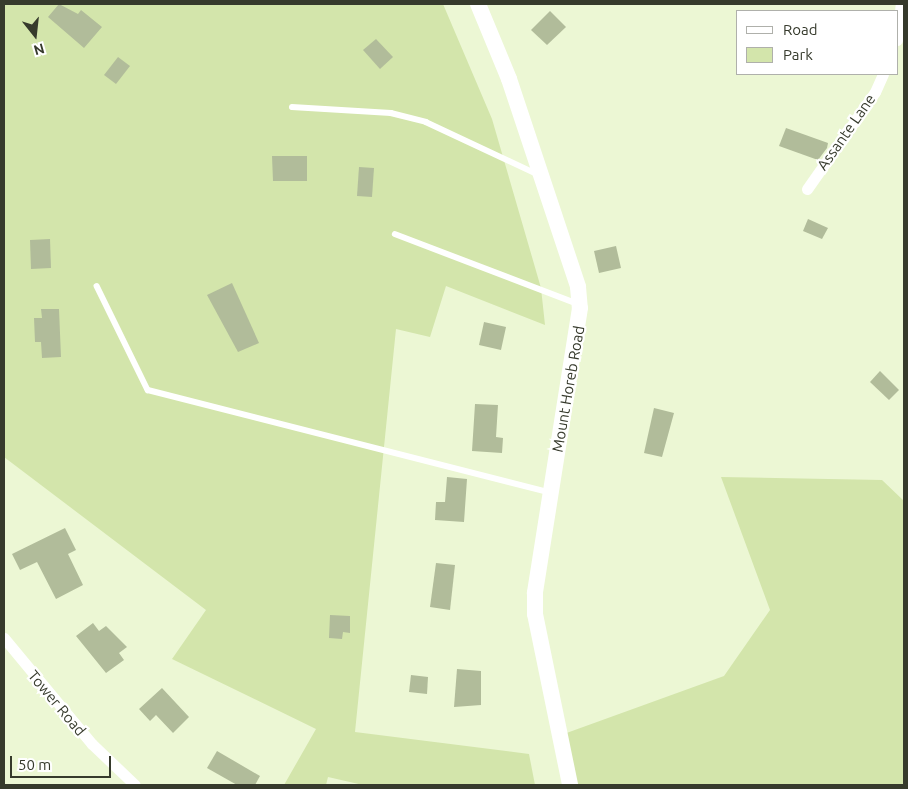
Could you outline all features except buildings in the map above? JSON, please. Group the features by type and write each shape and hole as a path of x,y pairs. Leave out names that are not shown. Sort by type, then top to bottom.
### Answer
{"street":[{"name":"Mount Horeb Road","path":"478,4 541,176 580,305 551,493 535,614 570,785"},
{"path":"898,31 901,4"},
{"name":"Assante Lane","path":"807,189 875,92 883,75"},
{"name":"Tower Road","path":"4,638 92,744 135,785"}],"lane":[{"path":"292,107 360,109 426,122 541,176"},
{"path":"395,234 580,305"},
{"path":"97,286 148,390 551,493"}],"green space":[{"path":"4,4 443,4 492,119 541,288 545,325 446,286 430,337 396,329 355,732 529,754 535,785 363,785 328,777 326,785 284,785 316,729 172,659 206,610 4,457"},
{"path":"721,477 882,480 904,501 904,785 570,785 561,735 724,676 770,610"}]}
